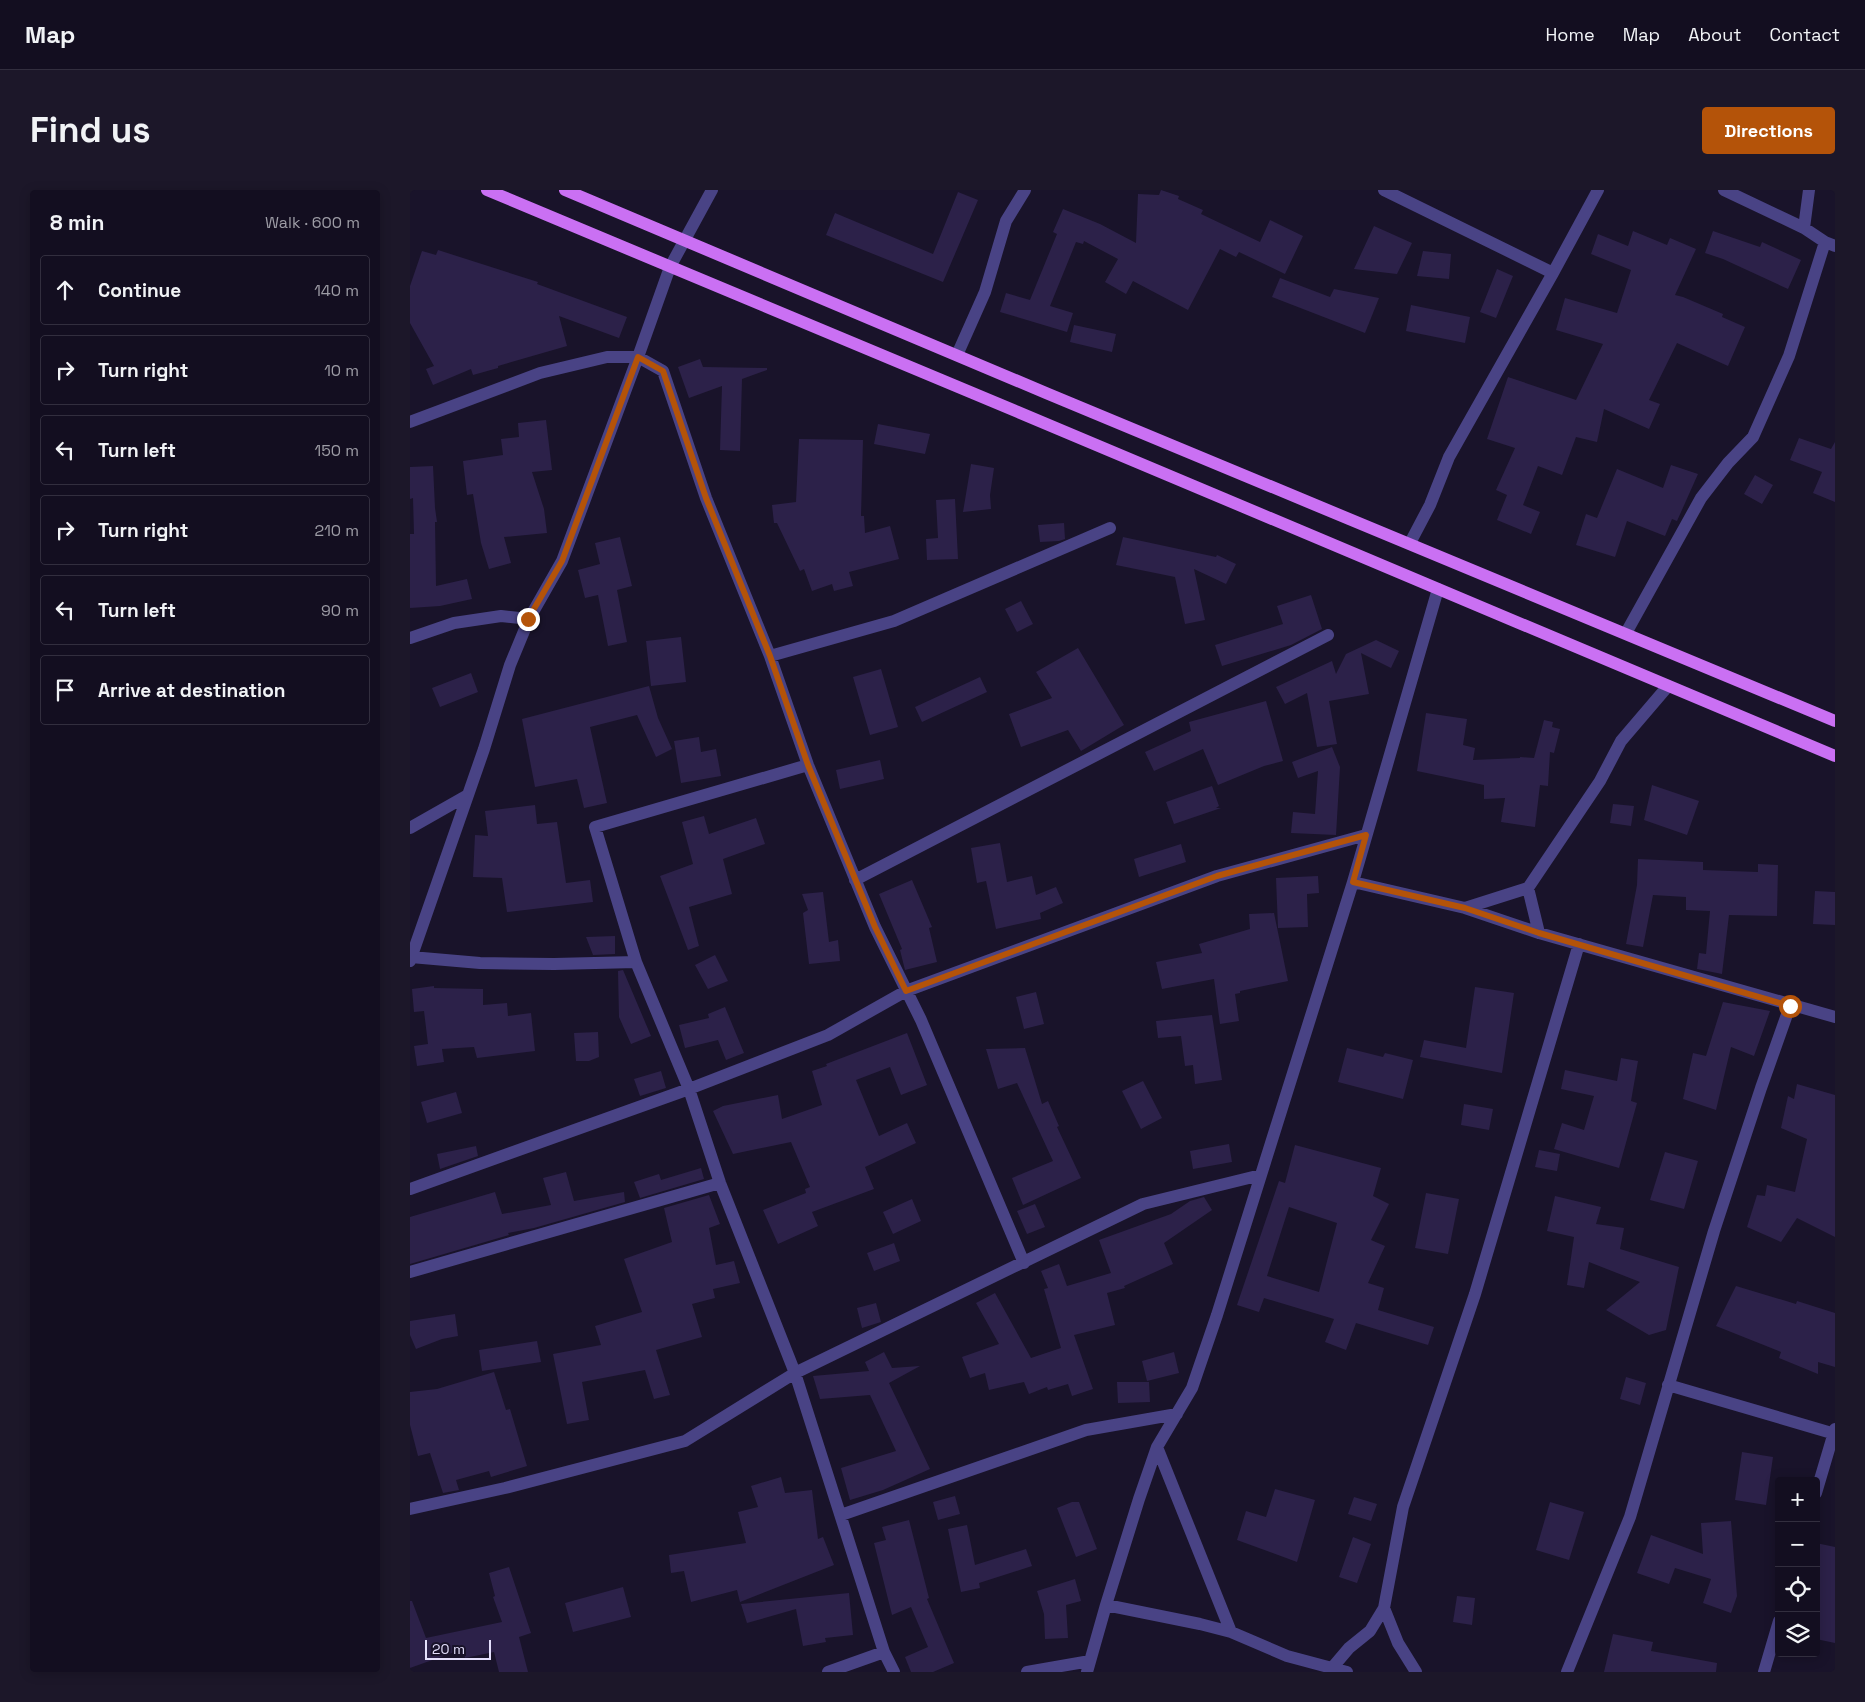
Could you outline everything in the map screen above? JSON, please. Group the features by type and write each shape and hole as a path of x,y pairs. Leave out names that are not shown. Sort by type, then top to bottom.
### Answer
{"main road":[{"path":"487,190 1835,756"},
{"path":"566,190 1835,721"}],"street":[{"path":"636,962 554,964 480,963 411,959 484,749 510,665 528,619 562,561 670,266 712,190"},
{"path":"957,355 985,292 1006,221 1025,190"},
{"path":"1384,190 1553,273"},
{"path":"1410,543 1430,506 1448,457 1598,190"},
{"path":"1626,633 1701,498 1728,463 1752,437 1789,356 1830,244 1804,228 1724,190"},
{"path":"1804,228 1809,190"},
{"path":"410,422 540,373 607,357 638,357 663,371 706,498 770,656 808,765 875,927 921,1020 1024,1263"},
{"path":"770,656 894,621 1110,528"},
{"path":"1027,1672 1089,1666 1106,1605 1157,1447 1192,1388 1353,882 1438,589"},
{"path":"410,638 454,624 501,616 528,619"},
{"path":"855,880 1328,635"},
{"path":"1465,908 1528,888 1600,781 1621,742 1668,686"},
{"path":"808,765 595,827 636,962 689,1090 720,1183 795,1373 884,1652 894,1672"},
{"path":"410,828 468,795"},
{"path":"410,1189 689,1090 828,1035 906,991 1217,876 1366,835"},
{"path":"1353,882 1465,908 1539,933 1790,1006 1835,1017"},
{"path":"1528,888 1539,933"},
{"path":"1332,1668 1349,1648 1370,1631 1384,1608 1403,1507 1475,1294 1579,944"},
{"path":"1567,1672 1630,1517 1714,1231 1760,1088 1790,1006"},
{"path":"410,1509 505,1488 685,1441 795,1373 1143,1204 1261,1175"},
{"path":"410,1272 720,1183"},
{"path":"1668,1385 1834,1432 1820,1479"},
{"path":"841,1515 1086,1430 1177,1414"},
{"path":"1157,1447 1231,1632"},
{"path":"1106,1605 1231,1632 1287,1656 1348,1672"},
{"path":"1384,1608 1398,1643 1416,1672"},
{"path":"1764,1672 1775,1634"},
{"path":"828,1672 884,1652"}],"building":[{"path":"1161,190 1179,196 1178,199 1203,210 1201,214 1260,242 1270,220 1303,236 1285,274 1239,252 1236,257 1220,249 1188,310 1133,281 1126,294 1105,282 1118,259 1084,241 1083,244 1076,242 1050,306 1073,313 1067,332 1000,312 1006,293 1030,300 1057,234 1053,232 1063,209 1100,224 1136,243 1138,194 1159,195"},
{"path":"958,192 978,200 943,282 826,235 835,213 933,254"},
{"path":"1374,226 1412,243 1397,274 1354,269"},
{"path":"1633,231 1667,245 1670,238 1696,249 1675,295 1723,314 1722,317 1745,327 1728,366 1677,343 1649,400 1660,404 1649,429 1604,409 1597,442 1576,437 1562,475 1538,466 1523,505 1540,512 1531,534 1497,520 1507,495 1496,490 1515,448 1487,439 1508,377 1576,400 1603,344 1556,330 1565,298 1617,313 1631,270 1591,254 1598,234 1628,246"},
{"path":"1713,231 1760,247 1762,242 1801,260 1788,289 1723,259 1705,253"},
{"path":"438,250 538,282 537,284 627,317 619,338 559,316 567,346 473,375 471,369 433,385 426,369 434,366 410,323 410,286 422,251 436,255"},
{"path":"1423,251 1451,254 1449,279 1417,276"},
{"path":"1497,269 1513,276 1496,318 1480,312"},
{"path":"1280,278 1330,297 1334,289 1379,298 1365,333 1272,297"},
{"path":"1411,305 1470,317 1465,343 1406,331"},
{"path":"1074,325 1116,334 1112,352 1070,342"},
{"path":"700,359 703,367 767,368 767,370 742,379 740,451 720,450 722,386 689,398 678,367"},
{"path":"546,420 552,470 532,472 544,509 547,533 504,537 511,563 489,569 481,543 473,494 467,495 463,461 503,455 501,439 519,437 518,423"},
{"path":"878,424 930,434 925,454 874,444"},
{"path":"1799,438 1831,449 1835,442 1835,502 1813,493 1822,472 1790,460"},
{"path":"799,439 863,440 861,516 864,516 865,533 890,526 899,559 849,572 853,586 834,591 832,584 812,591 804,569 800,571 777,523 774,523 772,505 796,502"},
{"path":"971,464 994,468 990,495 991,509 963,512"},
{"path":"1671,465 1698,474 1677,521 1672,519 1665,536 1627,521 1615,557 1576,545 1586,514 1597,518 1617,469 1663,488"},
{"path":"433,466 437,522 435,522 436,586 467,579 472,599 440,606 410,608 410,534 414,534 413,498 410,499 410,467"},
{"path":"1755,475 1773,485 1762,504 1744,494"},
{"path":"955,499 958,559 927,560 926,539 938,538 936,500"},
{"path":"1064,523 1065,539 1040,542 1038,525"},
{"path":"620,537 632,586 617,590 627,642 608,646 598,595 585,598 578,570 600,564 595,543"},
{"path":"1123,537 1216,557 1217,555 1236,564 1226,584 1194,569 1205,620 1185,624 1175,577 1116,565"},
{"path":"1311,595 1322,629 1291,645 1222,666 1215,645 1283,624 1277,606"},
{"path":"1021,601 1033,624 1017,632 1005,609"},
{"path":"681,637 686,682 651,686 646,641"},
{"path":"1376,640 1399,651 1391,668 1361,653 1369,694 1329,701 1337,744 1317,747 1307,693 1285,704 1276,687 1332,661 1336,674 1346,654"},
{"path":"1078,648 1124,725 1081,751 1068,730 1021,747 1009,714 1052,698 1036,672"},
{"path":"881,669 898,727 870,735 853,677"},
{"path":"471,673 478,692 440,707 432,688"},
{"path":"980,677 987,692 922,722 915,707"},
{"path":"649,686 658,718 672,749 656,757 637,715 590,727 607,803 584,808 577,779 535,787 522,719"},
{"path":"1266,701 1283,761 1264,766 1218,785 1203,749 1154,771 1145,752 1191,731 1189,722"},
{"path":"1426,713 1467,719 1463,745 1475,748 1473,760 1534,758 1544,720 1553,722 1552,727 1560,729 1554,753 1550,752 1548,786 1540,785 1535,827 1501,822 1505,798 1484,799 1484,785 1417,771"},
{"path":"699,737 701,752 716,749 721,776 681,783 674,741"},
{"path":"1332,747 1340,767 1336,835 1291,833 1293,812 1315,814 1318,771 1298,778 1292,762"},
{"path":"880,760 884,779 840,789 836,770"},
{"path":"1652,785 1699,801 1687,835 1644,820"},
{"path":"1212,786 1219,806 1216,808 1221,808 1174,824 1166,802"},
{"path":"1613,804 1634,806 1631,826 1610,823"},
{"path":"535,805 537,824 557,822 566,883 590,880 593,902 507,912 502,878 473,877 475,835 488,836 485,811"},
{"path":"704,816 709,834 756,818 765,844 723,859 732,894 689,907 699,946 688,950 660,876 693,864 682,822"},
{"path":"1000,843 1007,882 1032,876 1036,895 1056,887 1063,903 1040,913 1041,919 996,929 986,881 977,883 971,848"},
{"path":"1181,844 1186,862 1139,877 1134,859"},
{"path":"1638,859 1703,862 1703,870 1758,872 1758,864 1778,865 1777,916 1729,915 1722,974 1697,969 1699,953 1706,954 1710,911 1686,910 1686,897 1653,895 1643,947 1626,944 1637,885"},
{"path":"1318,876 1319,893 1307,894 1308,927 1278,928 1276,878"},
{"path":"912,880 932,927 929,928 937,962 905,970 900,950 902,949 879,894"},
{"path":"1815,891 1835,892 1835,925 1813,924"},
{"path":"823,892 829,942 838,940 840,961 809,964 803,913 808,910 802,894"},
{"path":"1274,913 1288,981 1240,991 1240,993 1235,994 1239,1021 1220,1024 1214,979 1162,989 1156,962 1202,953 1199,944 1250,929 1249,914"},
{"path":"615,936 615,954 593,955 586,937"},
{"path":"715,955 728,981 708,989 695,965"},
{"path":"623,970 651,1036 631,1044 619,1017 618,971"},
{"path":"434,986 434,988 483,989 483,1005 507,1003 508,1016 531,1013 535,1051 477,1058 474,1047 442,1049 444,1062 417,1066 414,1046 428,1044 424,1011 414,1012 412,989"},
{"path":"1475,987 1514,993 1502,1073 1420,1057 1424,1040 1466,1048"},
{"path":"1036,992 1044,1024 1024,1029 1016,997"},
{"path":"1723,1002 1770,1011 1754,1056 1731,1047 1716,1110 1683,1099 1693,1053 1706,1056"},
{"path":"725,1007 744,1053 726,1060 718,1040 685,1048 679,1025 709,1018 708,1014"},
{"path":"1212,1015 1222,1080 1195,1084 1193,1065 1185,1066 1181,1036 1158,1038 1156,1021"},
{"path":"598,1032 599,1057 589,1061 576,1061 574,1033"},
{"path":"907,1033 927,1085 901,1095 890,1067 856,1080 879,1136 907,1123 916,1143 865,1167 874,1189 812,1212 818,1226 778,1244 763,1210 806,1193 805,1189 810,1187 791,1142 733,1154 713,1111 723,1106 778,1095 782,1119 822,1105 812,1071"},
{"path":"1025,1048 1042,1104 1048,1101 1059,1126 1057,1127 1081,1178 1023,1205 1012,1178 1053,1161 1017,1083 998,1089 986,1049"},
{"path":"1347,1048 1383,1057 1385,1053 1413,1060 1403,1099 1338,1082"},
{"path":"1621,1058 1638,1061 1631,1101 1637,1103 1619,1168 1554,1149 1562,1123 1584,1130 1594,1096 1561,1089 1565,1070 1617,1081"},
{"path":"661,1071 666,1088 640,1096 634,1079"},
{"path":"1143,1081 1162,1118 1141,1129 1122,1091"},
{"path":"1797,1084 1835,1095 1835,1237 1797,1218 1781,1242 1747,1227 1757,1195 1765,1196 1767,1185 1795,1192 1807,1139 1781,1128 1788,1096 1794,1099"},
{"path":"456,1092 462,1113 427,1123 421,1102"},
{"path":"1464,1104 1493,1109 1489,1130 1461,1125"},
{"path":"1229,1144 1232,1162 1193,1169 1190,1151"},
{"path":"1295,1145 1381,1168 1373,1196 1389,1204 1371,1240 1385,1246 1368,1283 1384,1288 1378,1310 1434,1327 1428,1345 1356,1323 1346,1350 1325,1342 1334,1319 1264,1298 1259,1312 1237,1305 1279,1181 1285,1183","holes":["1289,1207 1337,1223 1319,1292 1267,1276"]},
{"path":"476,1146 478,1156 440,1169 437,1154"},
{"path":"1539,1150 1560,1154 1557,1171 1535,1167"},
{"path":"1665,1152 1698,1161 1684,1209 1650,1200"},
{"path":"701,1168 704,1179 640,1198 634,1182 659,1174 661,1180"},
{"path":"566,1172 574,1201 624,1192 625,1202 534,1228 508,1233 509,1235 410,1264 410,1217 495,1192 502,1214 551,1205 543,1178"},
{"path":"1426,1193 1459,1199 1448,1254 1415,1248"},
{"path":"709,1195 720,1224 709,1228 716,1265 734,1261 740,1283 713,1289 715,1298 692,1304 702,1337 656,1350 670,1395 654,1399 645,1370 582,1382 589,1420 567,1424 553,1354 601,1345 595,1326 642,1312 624,1259 672,1242 664,1208"},
{"path":"1555,1196 1601,1207 1596,1224 1624,1228 1620,1249 1679,1267 1666,1330 1649,1335 1606,1310 1640,1282 1589,1262 1584,1288 1567,1285 1574,1237 1547,1231"},
{"path":"1204,1197 1212,1210 1164,1243 1173,1264 1124,1286 1125,1288 1107,1293 1115,1325 1074,1335 1093,1389 1072,1396 1068,1384 1048,1390 1047,1387 1029,1394 1024,1382 989,1390 985,1373 970,1378 962,1357 999,1344 976,1303 995,1293 1031,1358 1061,1348 1044,1289 1048,1288 1041,1271 1059,1264 1067,1286 1111,1273 1099,1240 1171,1214 1190,1201"},
{"path":"912,1199 921,1221 893,1234 883,1212"},
{"path":"1035,1204 1045,1227 1027,1234 1017,1211"},
{"path":"894,1243 900,1261 874,1271 867,1253"},
{"path":"1736,1286 1796,1304 1797,1301 1835,1313 1835,1367 1818,1362 1818,1374 1779,1358 1781,1352 1716,1326"},
{"path":"876,1303 881,1322 862,1328 857,1308"},
{"path":"455,1314 458,1336 442,1339 416,1349 410,1335 410,1321"},
{"path":"537,1341 541,1362 482,1371 479,1350"},
{"path":"884,1352 892,1368 920,1366 889,1383 930,1469 883,1490 850,1500 841,1468 896,1451 870,1395 820,1399 813,1376 869,1371 865,1362"},
{"path":"1174,1352 1179,1373 1147,1381 1142,1361"},
{"path":"494,1372 506,1410 510,1409 527,1466 491,1477 489,1471 456,1480 459,1490 443,1493 430,1453 418,1456 410,1425 410,1392 437,1389"},
{"path":"1626,1377 1646,1383 1640,1405 1620,1399"},
{"path":"1117,1382 1149,1382 1150,1402 1118,1403"},
{"path":"1742,1452 1773,1457 1766,1505 1735,1500"},
{"path":"781,1477 785,1493 812,1490 818,1539 823,1537 834,1565 740,1602 737,1590 691,1602 684,1571 671,1573 669,1555 746,1543 738,1512 758,1507 751,1486"},
{"path":"1275,1489 1315,1500 1297,1562 1237,1540 1246,1511 1266,1517"},
{"path":"955,1496 960,1514 938,1520 933,1502"},
{"path":"1354,1497 1377,1504 1371,1521 1348,1514"},
{"path":"1072,1502 1079,1502 1097,1549 1076,1557 1057,1508"},
{"path":"1550,1502 1584,1512 1569,1560 1536,1550"},
{"path":"909,1520 929,1598 927,1599 954,1663 933,1672 911,1672 905,1657 928,1647 911,1607 892,1615 874,1543 886,1540 882,1527"},
{"path":"1731,1521 1737,1596 1731,1613 1703,1603 1711,1579 1675,1568 1669,1584 1637,1573 1651,1535 1703,1554 1701,1523"},
{"path":"967,1525 975,1565 1026,1549 1032,1566 979,1583 980,1588 961,1592 948,1529"},
{"path":"1353,1537 1371,1544 1357,1583 1339,1577"},
{"path":"1820,1544 1835,1547 1835,1643 1820,1640"},
{"path":"509,1567 531,1633 519,1637 528,1672 499,1672 494,1652 465,1658 463,1649 410,1668 410,1601 412,1601 426,1638 502,1622 493,1597 495,1596 489,1573"},
{"path":"1075,1579 1081,1601 1066,1605 1068,1638 1045,1639 1044,1614 1037,1591"},
{"path":"623,1587 631,1617 573,1632 565,1603"},
{"path":"849,1593 853,1635 825,1638 826,1642 803,1646 796,1609 747,1623 741,1604"},
{"path":"1457,1596 1475,1598 1472,1625 1453,1622"},
{"path":"1613,1634 1653,1642 1651,1651 1717,1663 1716,1672 1604,1672"}],"route":[{"path":"528,619 562,561 638,357 663,371 706,498 770,656 808,765 875,927 906,991 1217,876 1366,835 1353,882 1465,908 1539,933 1790,1006"}]}
